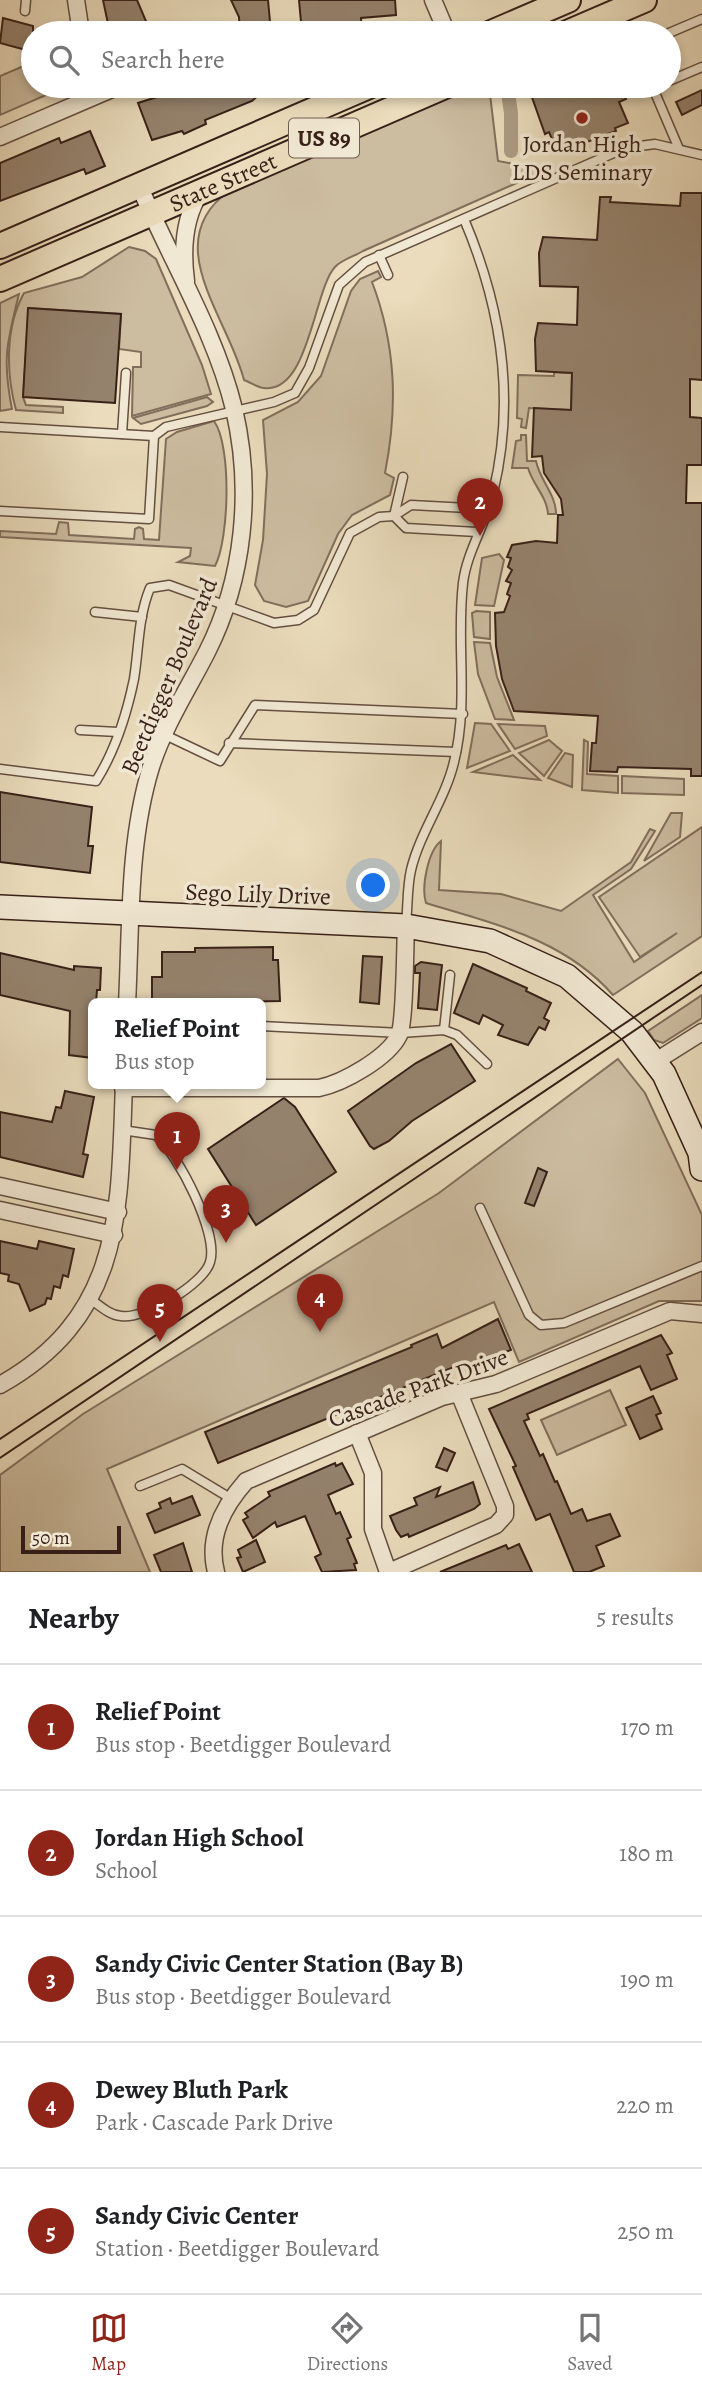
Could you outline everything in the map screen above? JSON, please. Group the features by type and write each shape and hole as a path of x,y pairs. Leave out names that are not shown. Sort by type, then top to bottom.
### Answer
{"main road":[{"path":"519,21 568,0"},
{"path":"595,21 644,0"},
{"name":"State Street","path":"0,246 341,98"},
{"name":"State Street","path":"0,279 404,98"},
{"name":"Sego Lily Drive","path":"0,907 406,926 490,941 548,970 567,976 614,1013 656,1061 700,1153 702,1169"},
{"name":"Sego Lily Drive","path":"548,970 560,987 603,1022 633,1056 658,1096 687,1158 702,1176"}],"street":[{"path":"76,0 79,21"},
{"path":"433,0 442,21"},
{"path":"0,137 83,98"},
{"name":"Beetdigger Boulevard","path":"127,998 131,915 142,804 163,734 228,605 240,548 243,490 234,410 188,290 139,185"},
{"name":"Beetdigger Boulevard","path":"188,290 184,267 185,239 193,206 202,190"},
{"path":"266,1087 319,1088 338,1084 389,1049 401,1033 406,926"},
{"path":"656,1061 702,1032"},
{"path":"0,1385 24,1370 54,1343 89,1298 105,1264 118,1212 123,1089"},
{"path":"0,1186 118,1212"},
{"path":"0,1210 114,1235"},
{"name":"Cascade Park Drive","path":"216,1572 213,1558 218,1521 230,1498 246,1481 357,1433 459,1393 496,1384 670,1311 702,1314"},
{"path":"357,1433 373,1473 375,1540 388,1572 496,1525 505,1515 505,1506 459,1393"}],"lane":[{"path":"25,11 26,0"},
{"path":"681,28 702,19"},
{"path":"681,76 702,67"},
{"path":"659,98 679,149"},
{"path":"0,427 154,436 166,427 274,402 295,393 309,368 339,285 365,262 625,148 654,144 702,155"},
{"path":"406,926 411,870 444,791 456,752 463,714 459,621 464,574 497,476 502,437 503,359 492,295 464,219"},
{"path":"379,255 388,275"},
{"path":"122,434 126,373"},
{"path":"0,511 149,519 154,436"},
{"path":"394,516 404,477"},
{"path":"0,769 96,781 110,759 133,681 142,617 150,588 169,585 274,624 298,620 314,610 349,533 379,517 394,516 411,505 487,509"},
{"path":"394,516 406,528 477,532"},
{"path":"95,612 142,617"},
{"path":"163,734 220,761 255,705 463,714"},
{"path":"80,730 118,732"},
{"path":"229,743 456,752"},
{"path":"444,1030 450,975"},
{"path":"266,1026 401,1033 444,1030 457,1035 487,1064"},
{"path":"89,1298 115,1315 142,1314 195,1283 206,1272 211,1257 209,1234 176,1158 156,1135 122,1130"},
{"path":"480,1208 529,1315 541,1325 564,1323 702,1266"},
{"path":"140,1486 182,1469 230,1498"}],"shaded area":[{"path":"21,67 21,98 39,98 0,115 0,76"},
{"path":"445,98 490,98 498,161 546,170 341,262 328,279 309,338 291,375 279,385 264,388 244,380 204,281 198,257 199,233 209,211 229,191"},
{"path":"129,247 145,251 156,259 202,365 211,394 132,416 133,367 141,367 141,352 119,349 121,314 29,308 23,397 26,405 63,407 63,413 16,410 10,381 10,335 24,293 82,277"},
{"path":"378,271 381,277 372,282 386,329 392,376 392,424 385,473 394,478 390,495 352,515 338,534 308,601 286,607 264,601 255,585 263,540 267,474 263,420 298,402 321,376 351,291 360,279"},
{"path":"19,294 7,351 7,377 12,409 0,411 0,303"},
{"path":"554,372 572,373 571,410 529,408 526,428 521,427 522,419 517,418 518,375 554,376"},
{"path":"207,397 213,402 207,406 141,424 133,418"},
{"path":"214,421 224,451 227,493 223,536 215,566 178,562 190,556 191,548 0,537 0,531 56,534 59,522 68,523 69,535 134,539 135,529 139,527 143,529 144,539 159,540 166,439 177,432"},
{"path":"521,435 526,435 527,461 536,461 553,500 556,514 548,514 528,468 512,468 516,441 521,440"},
{"path":"499,554 504,560 494,606 475,605 482,558"},
{"path":"490,612 490,639 474,637 472,613"},
{"path":"474,642 490,643 497,677 514,720 495,719 478,674"},
{"path":"475,723 491,724 510,751 467,768"},
{"path":"498,724 545,726 547,736 515,749"},
{"path":"549,740 562,751 544,776 519,753"},
{"path":"584,740 588,742 587,774 618,776 618,793 582,790"},
{"path":"565,753 573,755 572,787 548,778"},
{"path":"513,755 540,780 473,772"},
{"path":"622,776 684,779 684,795 622,793"},
{"path":"671,813 682,813 680,837 644,861"},
{"path":"702,827 702,936 613,995 573,960 550,947 502,927 426,903 424,888 427,870 432,853 441,841 439,890 501,894 561,911 631,862 650,829 655,831 631,869 593,895 634,962 677,933 640,957 599,897"},
{"path":"702,995 702,1018 663,1043 654,1040 648,1031"},
{"path":"618,1059 645,1093 702,1215 702,1301 659,1301 519,1362 494,1302 107,1469 150,1572 0,1572 0,1475 83,1414 439,1193"},
{"path":"610,1390 626,1425 557,1455 541,1420"}],"building":[{"path":"103,0 137,0 146,21 107,21"},
{"path":"231,0 268,0 270,21 239,21"},
{"path":"299,0 395,0 396,15 361,18 361,21 301,21"},
{"path":"3,18 21,23 21,49 0,43"},
{"path":"702,90 702,105 682,115 676,102"},
{"path":"154,98 255,98 205,120 206,124 184,134 182,131 152,140 138,103"},
{"name":"Jordan High LDS Seminary","path":"532,98 626,99 619,102 628,123 615,128 616,131 558,153 549,132 545,134"},
{"path":"90,131 105,166 86,174 84,169 0,201 0,163 59,138 61,143"},
{"path":"681,193 702,193 702,380 690,379 690,417 702,418 702,465 687,465 686,503 702,503 702,776 691,776 691,769 618,767 617,772 590,771 598,716 514,711 502,679 496,646 495,613 504,612 510,596 507,594 511,583 506,581 512,570 508,567 511,558 507,557 512,545 536,541 557,543 558,515 563,515 561,499 544,473 542,456 532,457 534,408 571,410 572,373 536,371 535,339 538,323 577,325 578,287 540,286 539,253 543,237 597,240 600,197 611,197 610,202 680,206"},
{"path":"28,308 121,314 115,403 23,397"},
{"path":"0,792 92,807 88,846 93,846 90,873 0,862"},
{"path":"273,947 273,960 278,960 280,1001 266,1001 266,998 152,998 152,977 162,977 162,952 195,952 195,948"},
{"path":"0,953 74,970 74,966 101,968 100,990 97,990 96,998 88,998 88,1057 69,1055 70,1011 0,995"},
{"path":"363,956 382,957 379,1004 360,1002"},
{"path":"421,962 442,965 437,1010 418,1008 420,973 415,973 415,966"},
{"path":"473,964 527,988 526,991 551,1003 544,1018 549,1021 545,1030 539,1027 528,1045 498,1035 503,1025 483,1015 479,1024 454,1013"},
{"path":"451,1044 475,1081 412,1121 389,1141 374,1149 370,1146 348,1111 416,1063"},
{"path":"65,1091 94,1097 83,1154 88,1155 83,1177 0,1157 0,1112 52,1122 56,1107 61,1108"},
{"path":"284,1098 295,1107 336,1172 256,1225 208,1149"},
{"path":"538,1168 547,1172 534,1206 525,1203"},
{"path":"0,1241 37,1249 39,1241 74,1249 68,1277 63,1275 60,1288 54,1286 51,1299 47,1298 45,1304 30,1311 19,1284 8,1281 9,1275 0,1273"},
{"path":"498,1319 511,1350 457,1369 456,1366 218,1463 205,1432 412,1347 411,1345 437,1334 442,1348"},
{"path":"661,1335 672,1353 667,1355 677,1379 651,1390 640,1366 527,1414 529,1419 524,1421 540,1456 543,1454 555,1482 557,1481 571,1514 582,1509 587,1521 610,1514 620,1536 596,1546 604,1566 589,1572 574,1572 550,1514 536,1520 513,1467 516,1466 489,1409"},
{"path":"653,1396 661,1413 656,1415 662,1429 640,1439 626,1408"},
{"path":"444,1448 455,1453 447,1471 436,1467"},
{"path":"335,1463 336,1466 342,1463 353,1484 328,1495 336,1514 340,1512 351,1537 347,1539 357,1563 354,1564 356,1570 322,1572 315,1557 321,1554 305,1516 277,1527 275,1522 253,1538 243,1520 248,1517 245,1513 270,1496 268,1492"},
{"path":"473,1482 480,1504 474,1509 409,1537 408,1534 401,1537 396,1530 390,1516 417,1505 414,1498 440,1487 436,1497"},
{"path":"192,1496 200,1515 155,1533 147,1514 161,1508 159,1503 170,1498 172,1504"},
{"path":"256,1540 265,1562 243,1572 237,1558 241,1557 238,1550"},
{"path":"183,1543 192,1572 161,1572 154,1555"},
{"path":"519,1544 532,1572 440,1572 506,1545 508,1549"}],"waterway":[{"path":"509,98 511,151"}],"tram line":[{"path":"0,1439 702,972"},
{"path":"0,1458 702,985"}],"place":[{"name":"Jordan High LDS Seminary","path":"582,118"},
{"name":"Jordan High School","path":"480,536"},
{"name":"Relief Point","path":"177,1170"},
{"name":"Sandy Civic Center Station (Bay B)","path":"226,1243"},
{"name":"Dewey Bluth Park","path":"320,1332"},
{"name":"Sandy Civic Center","path":"160,1342"}]}
